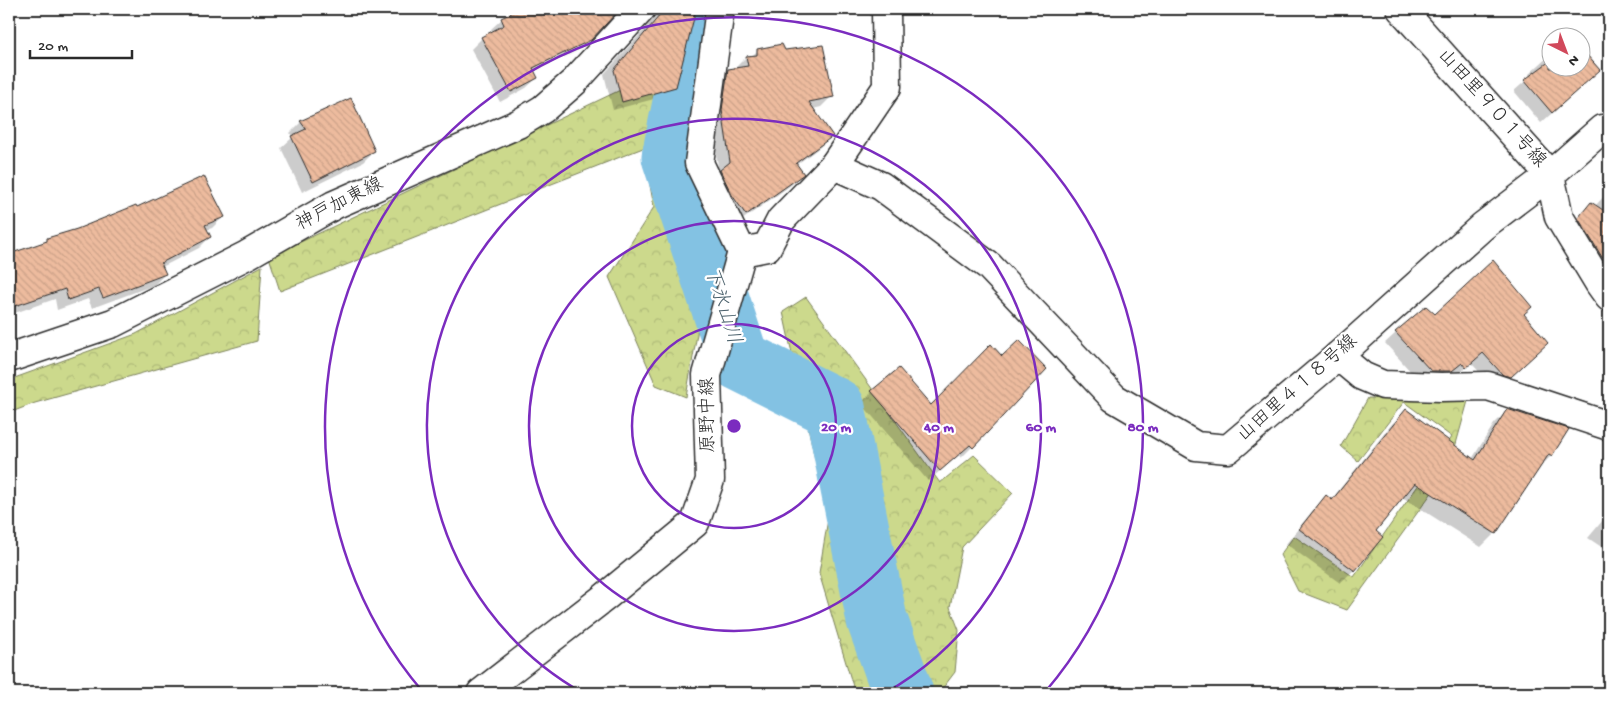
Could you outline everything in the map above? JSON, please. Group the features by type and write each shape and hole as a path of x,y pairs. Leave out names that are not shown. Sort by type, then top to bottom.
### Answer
{"street":[{"name":"神戸加東線","path":"9,358 113,323 247,255 334,205 518,124 543,109 574,82 641,9"},
{"path":"720,9 700,163 742,253 767,247 781,220 834,165 887,87 886,9"},
{"name":"山田里９０１号線","path":"1401,9 1550,175 1560,217 1599,284 1609,296"},
{"name":"山田里４１８号線","path":"834,165 881,186 989,266 1114,398 1196,446 1228,449 1338,356 1483,226 1550,175 1602,129 1609,129"},
{"name":"原野中線","path":"481,693 605,597 695,523 710,480 707,375 742,253"},
{"path":"1338,356 1362,376 1383,385 1488,386 1609,426"}],"green space":[{"path":"675,64 698,202 704,294 686,397 656,385 609,277 654,207 643,148 280,291 269,257"},
{"path":"262,266 257,341 35,403 9,413 9,380 136,334"},
{"path":"806,297 940,483 974,455 1013,493 962,547 950,607 959,630 955,672 939,693 855,693 819,573 828,519 783,312"},
{"path":"1368,398 1468,401 1449,469 1347,610 1298,591 1280,555 1294,536 1354,577 1452,437 1404,402 1358,461 1341,446"}],"building":[{"path":"520,9 620,9 591,40 533,68 538,78 511,92 481,37 504,25 501,18"},
{"path":"665,9 679,9 695,14 676,87 622,102 614,70"},
{"path":"782,44 785,50 823,45 834,97 809,102 833,136 796,163 804,174 746,215 732,195 720,170 730,162 722,110 728,69 748,66 746,56 757,55 757,49"},
{"path":"1590,58 1600,70 1552,113 1524,80 1540,68 1540,78 1590,78"},
{"path":"351,98 375,151 313,182 291,136 306,129 300,121"},
{"path":"204,176 225,217 205,225 211,237 161,263 166,274 103,298 99,289 68,300 65,289 9,308 9,254 47,241 47,238 77,229 136,205 137,207"},
{"path":"1591,202 1609,214 1609,264 1602,257 1578,218"},
{"path":"1493,260 1532,307 1524,314 1548,343 1511,377 1503,375 1483,353 1466,368 1462,363 1452,371 1431,371 1395,332 1426,306 1435,314"},
{"path":"1019,340 1047,369 973,448 970,445 940,471 871,391 899,368 931,405 991,344 1002,356"},
{"path":"1406,409 1475,460 1507,409 1569,429 1552,456 1549,454 1496,534 1415,483 1376,531 1383,537 1355,571 1299,529 1326,495 1332,500"}],"waterway":[{"name":"下氷山川","path":"702,9 672,157 739,360 835,408 877,620 903,693"}]}
